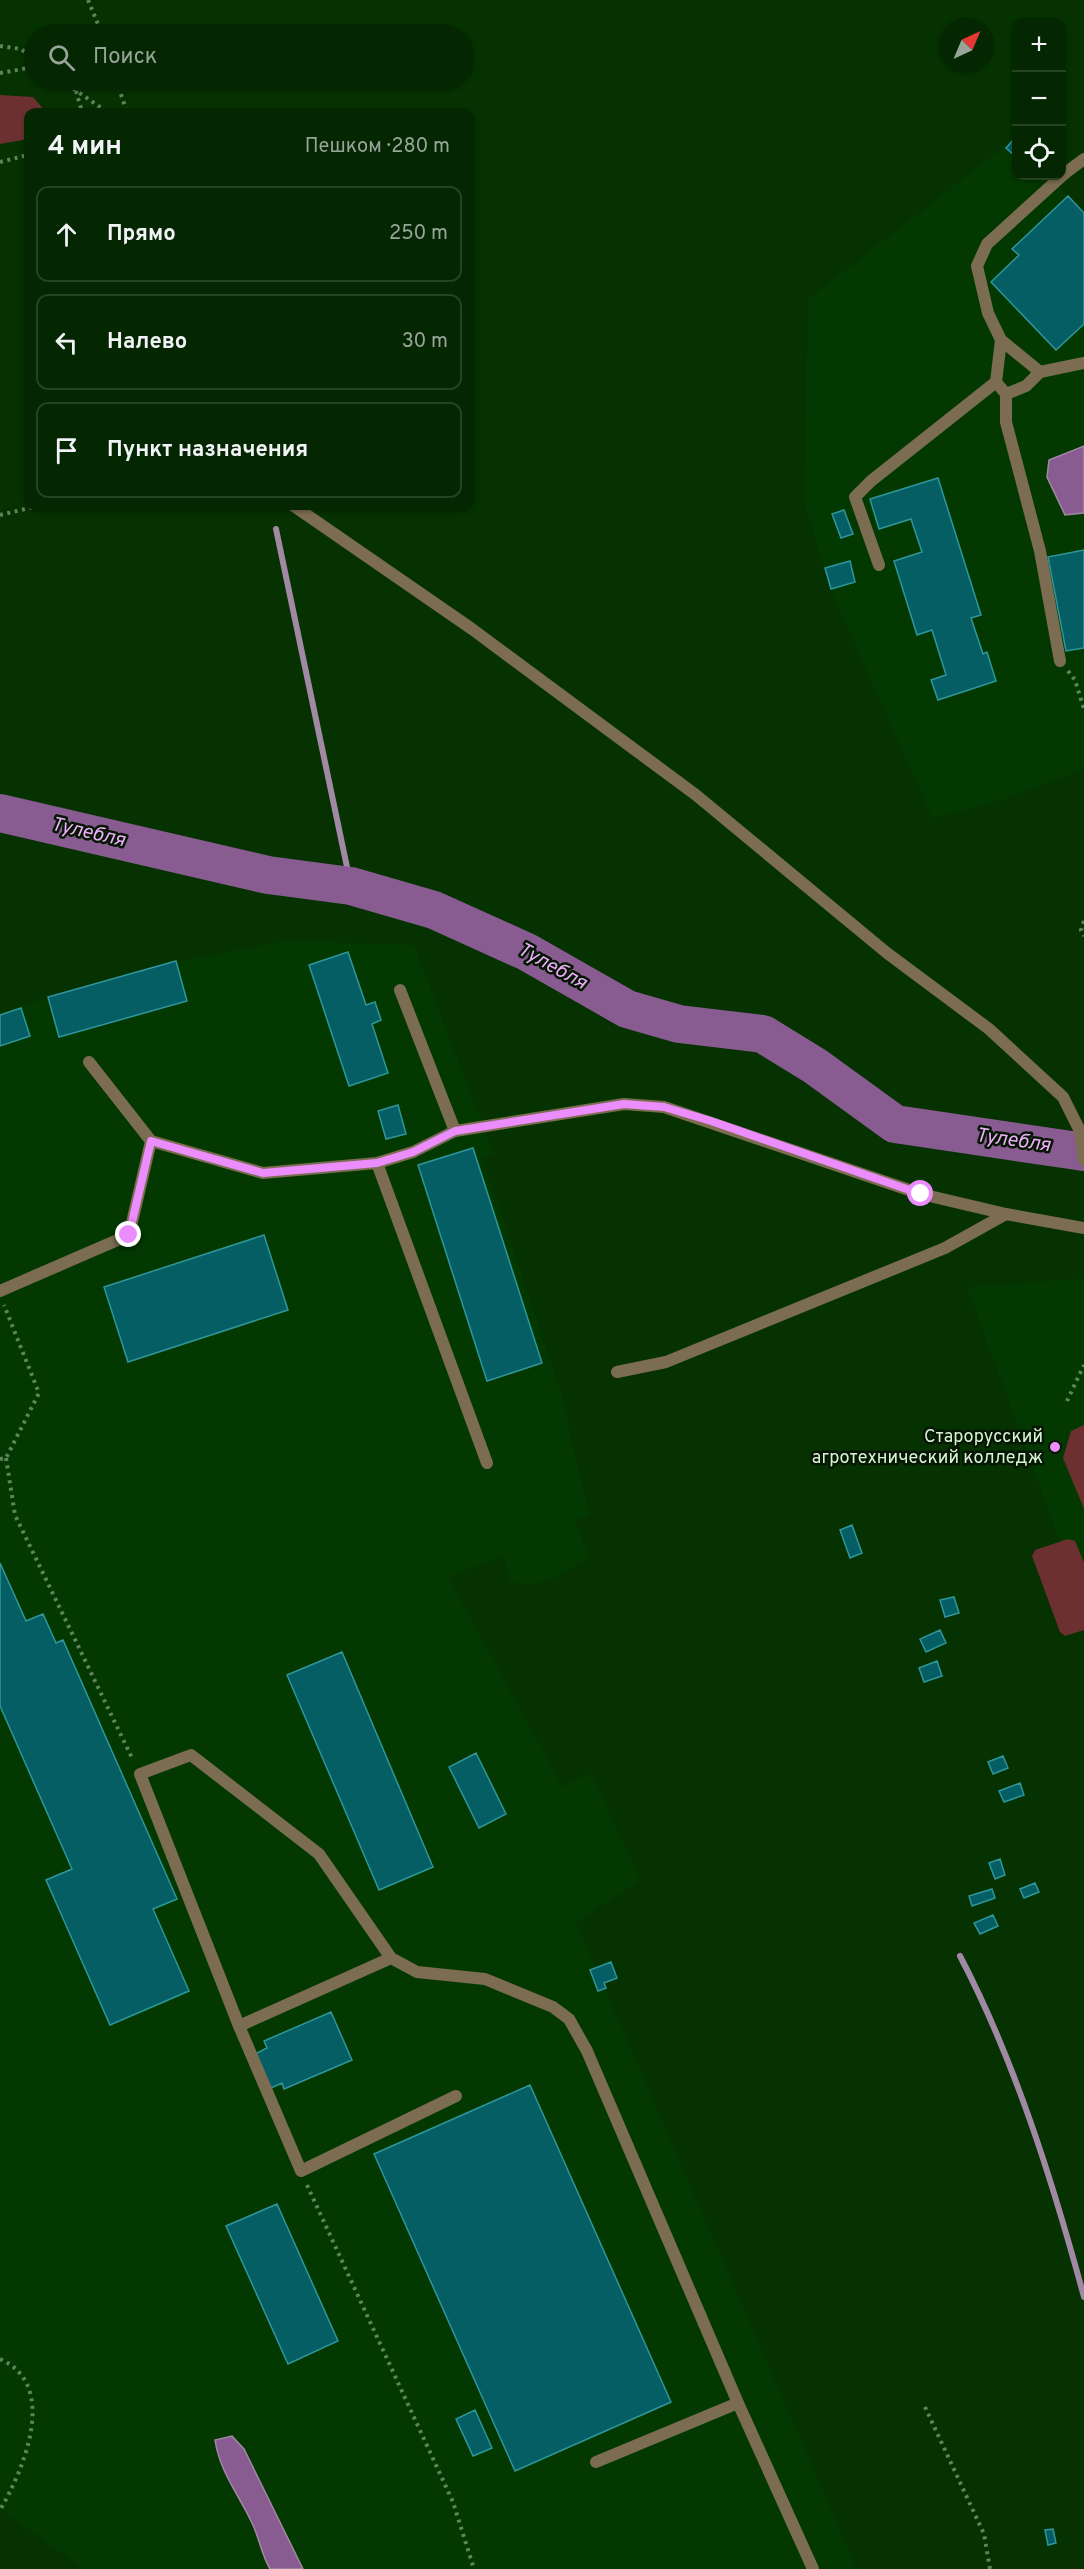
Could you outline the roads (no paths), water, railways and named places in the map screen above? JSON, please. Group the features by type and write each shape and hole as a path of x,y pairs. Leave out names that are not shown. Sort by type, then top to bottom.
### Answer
{"street":[{"path":"1040,372 1001,340 988,313 977,266 987,244 1064,174 1084,159"},
{"path":"879,566 855,497 871,481 996,381 1001,340"},
{"path":"1006,394 1026,386 1040,372 1084,363"},
{"path":"996,381 1006,394 1006,422 1040,551 1060,661"},
{"path":"300,510 472,629 696,795 887,953 989,1029 1063,1097 1080,1131 1084,1160"},
{"path":"400,990 455,1131"},
{"path":"89,1062 151,1141 263,1173 377,1163 413,1152 455,1131 624,1104 664,1107 921,1194 1006,1214 1084,1228"},
{"path":"0,1293 129,1235 151,1141"},
{"path":"377,1163 487,1463"},
{"path":"617,1372 666,1362 945,1248 1006,1214"},
{"path":"456,2097 301,2171 239,2026 140,1774 191,1755 319,1854 391,1958 417,1972 485,1979 553,2007 569,2019 587,2051 738,2403 813,2569"},
{"path":"239,2026 391,1958"},
{"path":"596,2462 738,2403"}],"waterway":[{"path":"276,529 351,886"},
{"name":"Тулебля","path":"0,813 268,875 351,886 434,910 527,952 627,1009 679,1024 763,1034 815,1066 895,1124 1084,1152"},
{"path":"960,1956 998,2038 1031,2123 1084,2297"}],"place":[{"name":"Старорусский агротехнический колледж","path":"1055,1447"}]}
